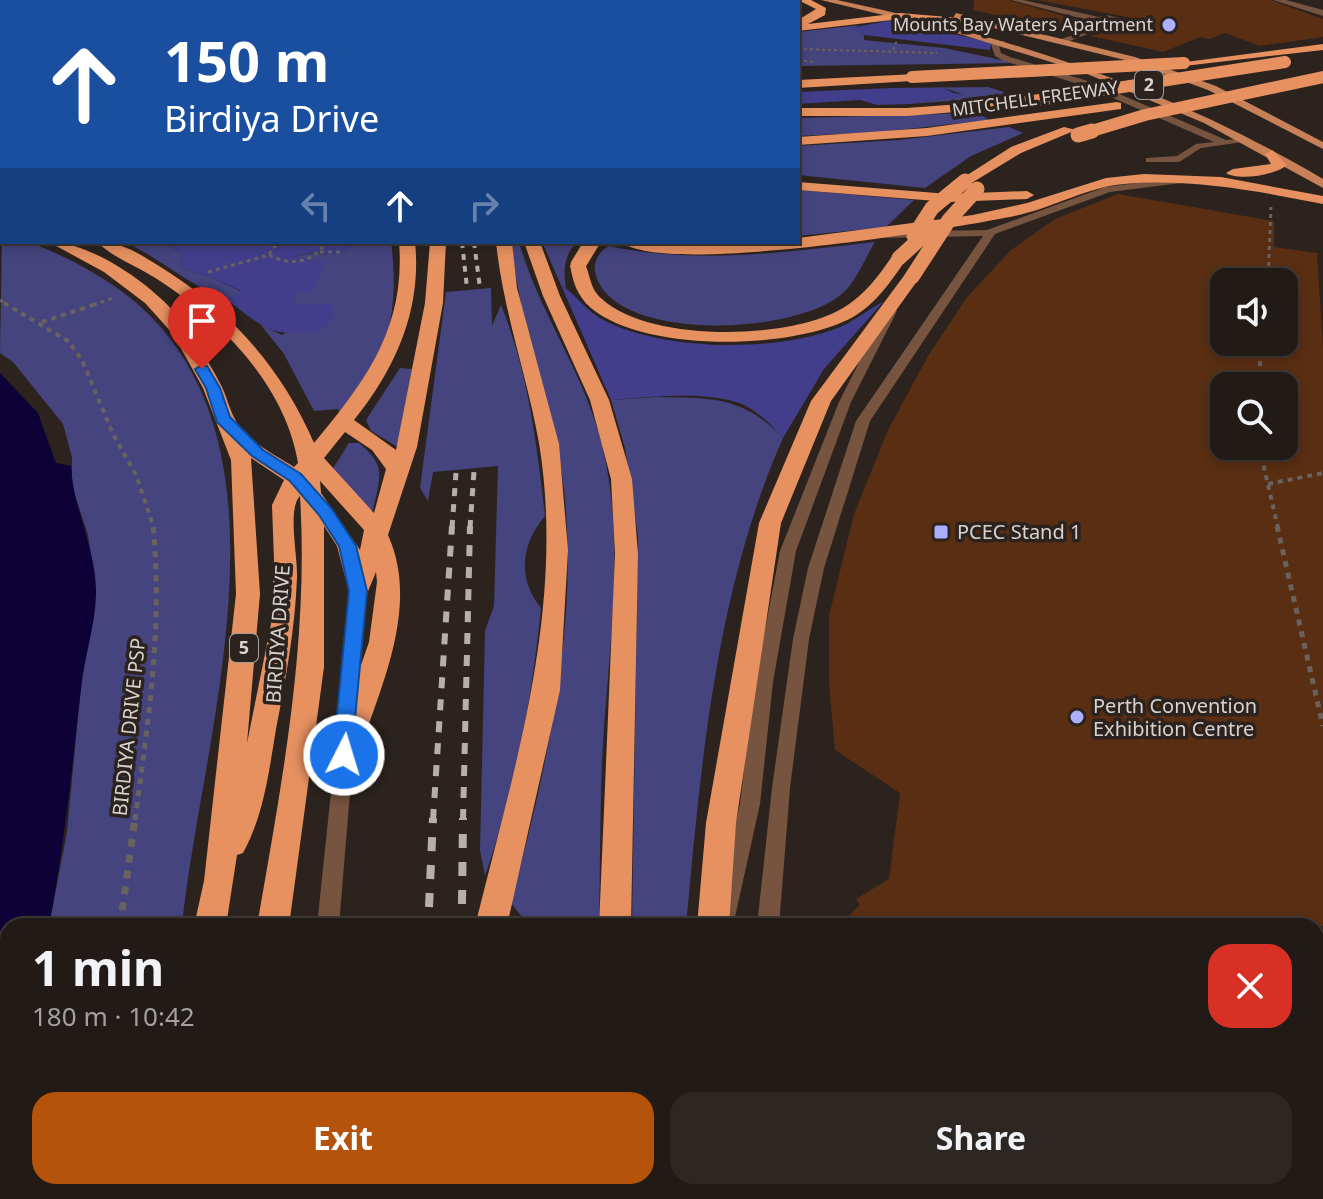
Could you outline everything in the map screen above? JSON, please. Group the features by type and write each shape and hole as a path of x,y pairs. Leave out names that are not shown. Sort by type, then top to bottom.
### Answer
{"highway":[{"path":"800,25 821,13 821,8 803,0"},
{"path":"800,26 900,16 967,19"},
{"path":"1268,57 1323,47"},
{"path":"800,84 1323,55"},
{"name":"MITCHELL FREEWAY","path":"800,112 907,112 1013,104 1323,55"},
{"path":"812,69 1084,69"},
{"path":"1073,133 1321,75"},
{"name":"MITCHELL FREEWAY","path":"800,141 913,133 1041,117 1321,75"},
{"path":"591,244 578,265 580,283 586,292 618,316 671,332 727,337 788,332 829,321 856,307 975,185 1016,150 1181,97"},
{"path":"800,186 990,198 1041,193 1083,180 1124,173 1273,170 1280,165 1272,154"},
{"path":"1221,172 1323,191"},
{"path":"800,241 991,216 1116,181 1199,180 1323,200"},
{"path":"714,918 721,823 770,523 821,401 895,302 975,185"},
{"name":"BIRDIYA DRIVE","path":"61,244 110,269 151,299 181,332 213,388 241,460 248,594 219,881 212,918"},
{"name":"BIRDIYA DRIVE","path":"108,244 183,287 234,329 265,368 290,411 306,467 317,578 309,683 274,918"},
{"path":"219,881 249,802 283,624 286,560 283,505 306,467 344,422 376,375 397,333 410,275 407,244"},
{"path":"358,591 398,481 434,303 438,244"},
{"path":"493,918 547,690 557,550 549,444 509,288 504,244"},
{"path":"533,244 543,279 587,364 608,418 624,499 625,607 615,918"},
{"path":"653,244 710,249 764,244"},
{"path":"223,418 257,453 306,467 377,533 388,564 389,592 377,656 344,755"},
{"path":"344,422 387,450 397,464 398,481"},
{"path":"306,467 348,546 358,591"}],"main road":[{"path":"825,0 1001,43 1115,83 1272,154 1323,184"},
{"path":"904,3 1132,59 1212,88 1323,146"}],"street":[{"path":"1277,0 1323,13"},
{"path":"1303,0 1323,5"}],"lane":[{"path":"1014,0 1108,24"},
{"path":"1097,19 1120,18 1134,12"},
{"path":"1062,42 1108,24 1127,21 1120,18"},
{"path":"1001,43 995,44 998,54 1007,59 1091,85 1225,143"},
{"path":"1149,160 1179,159 1199,146 1245,141"},
{"path":"861,235 990,233 1108,189 1199,180"},
{"path":"769,918 781,788 801,639 816,568 863,421 990,233"},
{"path":"724,918 750,804 764,682 788,551 845,402 895,302"},
{"path":"329,918 358,591"}],"path":[{"path":"893,50 897,40"},
{"path":"1269,268 1272,198"},
{"path":"208,272 269,255 273,247 281,244"},
{"path":"317,244 320,252"},
{"path":"269,255 276,260 293,262 320,252 342,252"},
{"path":"40,323 113,298"},
{"name":"BIRDIYA DRIVE PSP","path":"0,300 68,341 82,360 113,434 136,475 153,523 158,575 155,673 121,918"},
{"path":"1262,460 1323,726"},
{"path":"1268,484 1323,473"}],"shaded area":[{"path":"892,20 991,43 990,50 864,35 851,28"},
{"path":"860,25 853,28 864,35 864,40 944,48 1016,63 800,66 800,32"},
{"path":"988,87 1004,92 1004,97 909,104 965,95 944,88 892,88"},
{"path":"944,88 968,95 909,104 877,105 860,100 800,104 800,92"},
{"path":"978,113 989,120 880,132 800,136 800,118"},
{"path":"1009,127 1023,133 971,156 925,188 800,175 800,146 899,140"},
{"path":"800,190 914,200 886,227 800,236"},
{"path":"875,242 847,289 824,305 791,317 752,324 709,325 669,321 633,311 608,295 595,271 598,257 609,246 642,252 709,256 775,253"},
{"path":"2,244 33,244 102,278 140,306 189,367 217,439 229,518 228,602 219,687 183,918 51,918 67,832 81,685 96,592 88,535 72,486 72,457 63,424 13,362 0,353"},
{"path":"129,244 166,244 182,254 180,268 209,276 242,292 227,300"},
{"path":"166,244 354,244 350,249 335,254 295,257 325,262 314,290 291,293 295,304 331,304 336,314 319,332 302,333 278,332 261,324 227,300 241,291 209,276 180,268 182,254"},
{"path":"354,244 391,244 394,285 389,329 376,363 340,414 338,409 314,411 284,354 261,325 282,335 331,304 295,304 290,293 317,276 324,263 293,258 309,254 335,254 350,249"},
{"path":"512,244 520,244 538,293 584,392 602,445 609,484 614,563 602,761 599,918 522,918 511,903 547,751 563,647 567,594 564,490 559,458 516,274"},
{"path":"543,244 575,244 566,263 566,288 561,285"},
{"path":"561,285 598,317 623,329 652,337 718,345 784,341 814,335 846,324 883,302 824,369 783,438 755,412 730,400 679,396 611,400"},
{"path":"491,288 492,326 501,305 525,382 545,516 531,538 525,562 528,585 541,608 533,676 514,777 485,876 480,850 485,631 494,606 498,466 433,472 428,501 420,488 446,292"},
{"path":"400,368 412,369 398,447 371,431 366,420"},
{"path":"0,373 38,413 56,463 71,466 96,592 50,918 0,918"},
{"path":"657,397 726,402 754,414 783,438 760,496 727,616 706,740 687,918 632,918 638,536 625,448 611,400"},
{"path":"349,443 359,443 378,466 379,480 373,510 366,509 332,470"}],"building":[{"path":"974,0 1008,0 1092,24 1066,31 973,10"},
{"path":"1037,0 1270,0 1323,19 1323,37 1260,46 1225,33 1209,39 1200,37 1163,52 1091,36 1111,28 1125,29 1134,22 1132,18"},
{"name":"Perth Convention Exhibition Centre","path":"1118,194 1274,221 1274,247 1317,253 1323,348 1323,918 846,918 860,905 856,899 889,879 900,793 835,750 829,684 829,616 854,514 888,430 928,356 967,297 1011,250 1055,219"}],"railway":[{"path":"462,244 467,288"},
{"path":"474,244 480,288"},
{"path":"470,528 474,471"},
{"path":"452,528 456,473"},
{"path":"433,820 452,526"},
{"path":"463,820 470,526"},
{"path":"429,907 433,818"},
{"path":"462,904 463,818"}],"place":[{"name":"Mounts Bay Waters Apartment","path":"1169,25"},
{"name":"PCEC Stand 1","path":"941,532"},
{"name":"Perth Convention Exhibition Centre","path":"1077,717"}],"route":[{"path":"202,369 213,388 223,418 238,437 296,478 326,512 348,546 358,591 344,755"}]}
